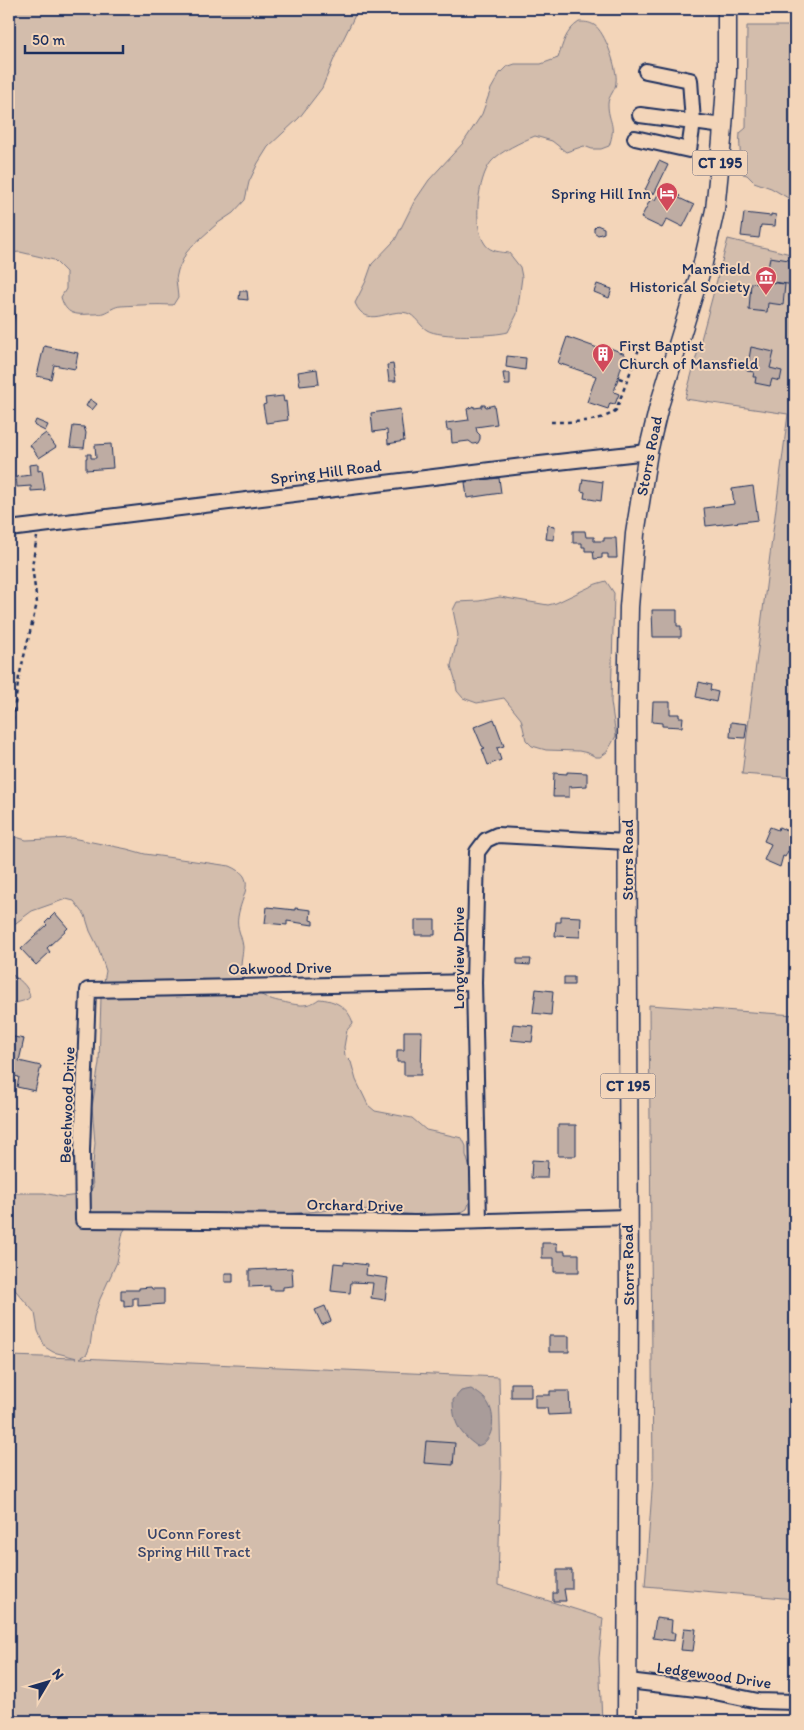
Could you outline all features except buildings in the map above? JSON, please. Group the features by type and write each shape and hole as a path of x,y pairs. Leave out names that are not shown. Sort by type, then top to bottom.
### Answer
{"main road":[{"name":"Storrs Road","path":"627,1721 627,713 629,607 636,534 648,452 659,406 702,267 715,210 727,73 727,9"}],"street":[{"path":"634,138 688,150 692,122 690,80 646,71"},
{"path":"640,115 723,126"},
{"name":"Spring Hill Road","path":"9,529 648,452"},
{"name":"Longview Drive","path":"478,1221 474,982 477,852 486,840 497,835 627,842"},
{"name":"Oakwood Drive","path":"88,990 474,982"},
{"name":"Beechwood Drive","path":"83,1220 82,1150 88,990"},
{"name":"Orchard Drive","path":"83,1220 416,1223 628,1217"},
{"name":"Ledgewood Drive","path":"628,1681 705,1690 758,1701 795,1702"}],"path":[{"path":"551,422 574,422 611,414 616,410 639,349"},
{"path":"619,378 627,380"},
{"path":"9,744 19,677 37,604 32,566 40,525"}],"green space":[{"path":"9,9 358,9 322,88 299,118 268,147 249,182 245,200 233,213 218,223 186,253 178,270 176,279 178,297 173,305 119,306 102,313 76,314 68,311 63,303 61,297 66,289 66,272 54,260 20,252 9,253"},
{"path":"579,22 590,23 598,29 610,51 615,69 616,85 608,104 612,128 609,146 601,149 592,149 584,146 566,152 552,141 535,136 495,158 486,169 480,190 478,214 481,236 490,249 509,253 520,267 522,277 517,314 508,332 479,335 433,333 407,313 400,312 372,317 360,311 355,303 372,264 395,240 414,202 429,180 463,143 482,114 491,89 500,73 506,67 515,64 541,64 558,58 568,34"},
{"path":"747,26 795,26 795,202 771,188 754,182 747,175 743,174 740,133 746,128"},
{"path":"728,239 795,255 795,778 742,774 788,414 685,399"},
{"path":"606,581 614,593 611,702 616,736 607,752 600,757 596,757 579,751 546,750 532,746 526,740 521,719 504,698 477,703 463,698 457,691 451,666 458,635 453,610 457,602 479,601 500,597 548,605"},
{"path":"9,813 12,823 9,835"},
{"name":"UConn Forest Spring Hill Tract","path":"9,835 26,840 72,838 145,854 230,866 239,871 244,876 246,882 238,921 243,947 241,966 245,980 255,991 276,1000 302,1005 310,1004 319,999 340,1005 351,1017 353,1023 347,1030 344,1047 345,1056 351,1062 356,1080 368,1105 375,1111 412,1118 426,1130 462,1138 466,1146 466,1155 471,1172 470,1200 467,1209 460,1213 442,1217 347,1209 284,1214 132,1213 128,1225 123,1232 117,1262 94,1317 90,1346 87,1354 80,1358 499,1377 501,1466 498,1585 603,1618 599,1658 602,1721 9,1721 9,1356 77,1358 53,1352 45,1347 38,1331 35,1313 9,1283 9,1193 44,1193 62,1197 88,1194 93,1187 92,1174 95,1143 92,1107 99,1063 101,997 106,971 85,915 74,901 66,899 32,911 9,928"},
{"path":"9,973 25,986 30,997 9,1006"},
{"path":"649,1005 795,1015 795,1599 645,1586 653,1477"}],"shaded area":[{"path":"471,1389 479,1394 489,1405 492,1416 490,1435 487,1440 477,1446 461,1432 453,1408 453,1400 461,1391"}],"place":[{"name":"Spring Hill Inn","path":"667,212"},
{"name":"Mansfield Historical Society","path":"766,296"},
{"name":"First Baptist Church of Mansfield","path":"603,373"}]}
